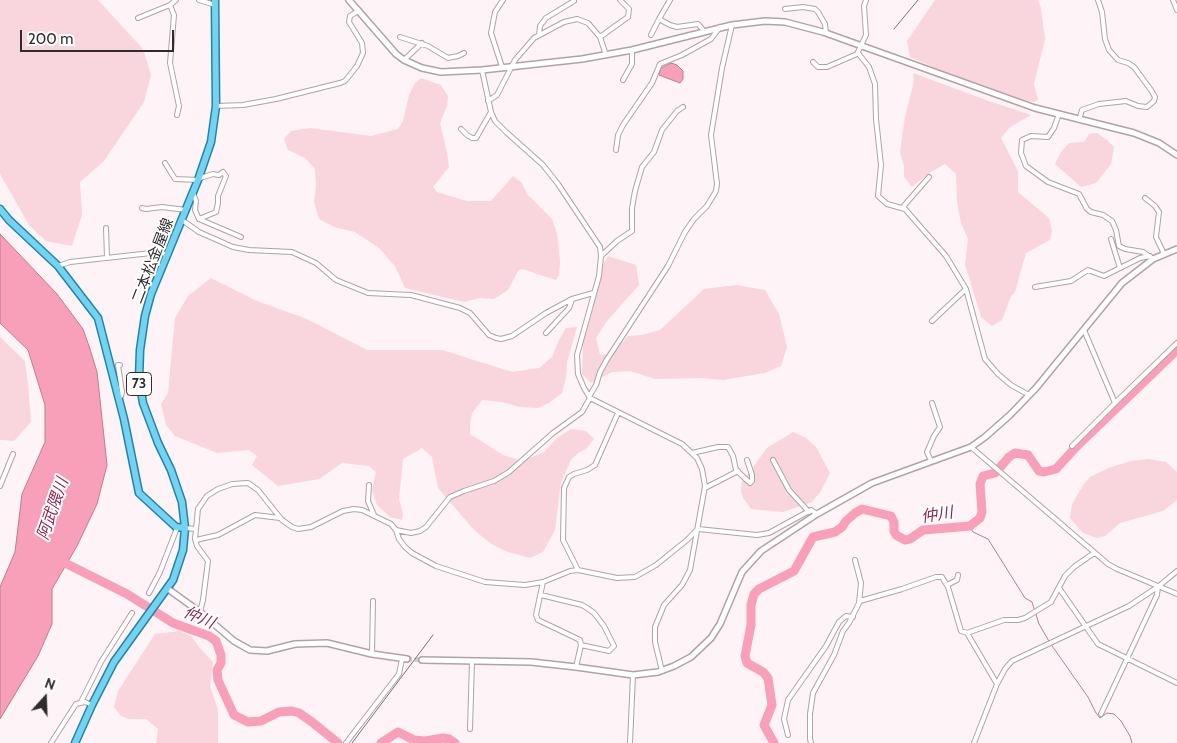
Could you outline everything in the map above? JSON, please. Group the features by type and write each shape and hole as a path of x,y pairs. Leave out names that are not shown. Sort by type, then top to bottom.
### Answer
{"main road":[{"name":"二本松金屋線","path":"75,743 114,662 168,589 178,569 184,545 185,528 180,494 143,403 139,379 140,344 151,294 199,180 211,142 216,106 215,2"},
{"name":"73","path":"0,209 9,220 58,266 98,318 139,493 177,528"},
{"path":"177,528 185,528"}],"street":[{"path":"138,18 170,5 176,0"},
{"path":"199,0 215,2"},
{"path":"349,0 396,54 404,60 432,71 482,70 606,55 720,27 766,20 785,22 826,33 998,95 1079,120 1134,133 1159,142 1177,155"},
{"path":"502,67 491,33 495,12 503,0"},
{"path":"600,37 628,17 629,9 620,0"},
{"path":"651,35 670,0"},
{"path":"813,62 818,67 827,67 842,62 858,53 866,29 864,6 866,0"},
{"path":"1079,120 1082,110 1098,104 1126,101 1138,106 1147,107 1154,101 1151,90 1134,67 1118,60 1109,50 1105,39 1102,12 1098,0"},
{"path":"1172,0 1177,10"},
{"path":"539,35 540,26 546,18 574,2"},
{"path":"170,5 174,15 170,63 179,106 177,115"},
{"path":"785,9 803,7 815,9 826,24 826,33"},
{"path":"216,106 243,105 276,99 340,83 345,80 357,66 363,53 362,42 350,22 350,16 358,11"},
{"path":"488,101 497,95 511,66 522,52 539,35 564,22 578,19 588,23 600,37 606,55"},
{"path":"659,19 677,27 698,24 704,31"},
{"path":"396,530 420,531 426,527 450,497 494,481 509,472 553,433 582,412 610,354 668,266 685,232 694,219 707,206 716,191 717,184 711,135 722,68 732,25"},
{"path":"616,150 618,135 623,125 652,83 660,64 682,55 711,39 720,27"},
{"path":"400,37 434,49 448,58 464,53"},
{"path":"404,60 422,44"},
{"path":"623,80 632,64 632,50"},
{"path":"858,53 869,67 875,84 876,118 882,165 878,196 887,204 905,209 946,256 966,289 985,359 1011,385 1029,395"},
{"path":"482,70 491,112 501,128 543,165 598,242 602,256 576,359 578,374 590,397 618,413 682,444 697,458 705,478 690,570 682,584 664,606 655,627 655,642 662,671"},
{"path":"602,256 617,241 632,231 635,191 642,167 654,152 662,130 677,111 683,107"},
{"path":"461,129 472,138 476,138 491,112"},
{"path":"1059,114 1048,138 1031,136 1022,140 1021,153 1026,166 1048,182 1079,194 1087,209 1103,214 1112,221 1119,246 1125,249 1144,252 1152,257"},
{"path":"165,163 175,179 199,180 214,174 219,175 223,172 226,176 218,196 216,212 199,219"},
{"path":"902,208 930,177"},
{"path":"193,193 196,201 195,210 199,219 241,237"},
{"path":"1145,198 1155,206 1158,212 1156,237 1164,254"},
{"path":"142,208 162,207 186,210"},
{"path":"182,220 200,232 232,247 249,250 292,252 316,263 336,280 368,293 411,295 460,308 470,313 489,335 501,339 512,336 546,313 572,299 594,293"},
{"path":"106,228 107,258"},
{"path":"1111,239 1120,268"},
{"path":"1035,287 1071,281 1088,270 1104,276 1140,258 1152,257 1177,249"},
{"path":"58,266 70,262 160,252 167,255"},
{"path":"422,660 524,662 576,666 633,675 662,671 691,657 711,638 720,624 742,572 753,558 817,514 872,483 971,447 996,427 1029,395 1122,283 1152,257"},
{"path":"932,321 966,289"},
{"path":"546,333 569,308 572,299"},
{"path":"1084,330 1115,403"},
{"path":"1072,446 1177,343"},
{"path":"118,398 122,392 118,365 120,364"},
{"path":"931,461 928,452 934,436 940,427 932,403"},
{"path":"578,570 563,540 564,488 569,478 574,474 596,465 618,413"},
{"path":"692,453 718,447 728,447 731,450 738,472 750,483 752,481 748,460"},
{"path":"971,447 1094,553 1117,570 1177,594"},
{"path":"0,486 13,454"},
{"path":"773,460 789,490 809,512"},
{"path":"704,488 738,472"},
{"path":"200,612 204,600 208,561 197,546 198,508 207,496 218,489 241,482 248,483 254,487 289,526 298,528 311,527 339,512 350,509 362,510 390,524 396,530 401,542 412,553 436,566 485,582 525,584 543,582 570,571 578,570 617,578 635,577 656,565 698,529"},
{"path":"369,485 368,501 374,516"},
{"path":"698,529 747,535 763,534 769,533 813,510 817,514"},
{"path":"196,540 218,535 255,515 280,518"},
{"path":"149,593 160,572 177,528"},
{"path":"185,528 196,529"},
{"path":"860,601 902,589 936,576 942,577 947,585 961,631 967,632 1004,620 1025,618 1051,602 1065,576 1094,553"},
{"path":"811,743 810,714 814,693 834,656 843,631 860,601 861,582 855,560"},
{"path":"974,743 996,684 1005,669 1016,659 1129,606 1159,587 1177,571"},
{"path":"947,585 957,580 958,574"},
{"path":"543,582 536,615 538,620 580,640 581,645 576,666"},
{"path":"1102,714 1159,587"},
{"path":"1059,588 1098,644 1177,683"},
{"path":"168,589 200,612 229,637 250,650 267,651 295,644 314,642 335,644 372,654 404,659 399,674 346,743"},
{"path":"541,595 582,605 587,608 594,613 604,626 614,646 609,651 581,645"},
{"path":"372,654 373,602"},
{"path":"51,743 76,704 81,702 101,662 132,613"},
{"path":"788,735 784,719 788,700 826,646 839,622 846,616 853,616"},
{"path":"967,632 996,684"},
{"path":"470,730 472,661"},
{"path":"630,743 633,675"},
{"path":"81,702 92,705"}],"shaded area":[{"path":"0,0 98,0 143,49 151,75 144,102 104,161 80,182 82,215 72,246 46,241 29,225 0,174"},
{"path":"935,0 1038,0 1041,8 1045,39 1034,84 1038,100 1034,102 1025,100 940,70 910,57 907,41"},
{"path":"913,73 1031,115 1010,127 1001,138 1018,171 1018,192 1049,218 1052,230 1050,240 1026,253 1015,292 1011,296 1002,320 992,326 981,317 965,264 968,239 961,223 957,202 956,174 945,164 929,173 912,187 904,177 904,166 900,152 905,117 914,81"},
{"path":"421,78 441,85 448,96 447,106 440,123 449,167 433,187 437,192 467,201 491,201 513,176 521,182 528,195 552,219 557,233 560,261 559,275 556,280 522,269 518,271 508,290 494,299 480,298 464,302 405,288 395,266 378,247 355,232 334,227 319,219 314,202 315,169 305,158 288,150 284,139 291,131 310,128 371,136 398,129 403,121 409,95 415,83"},
{"path":"1097,133 1114,147 1111,164 1096,183 1081,187 1055,164 1061,152 1069,143 1084,142 1089,134"},
{"path":"608,256 636,265 639,285 607,321 596,338 600,355 607,354 618,347 628,336 642,335 660,330 704,289 736,285 765,290 779,314 787,347 781,366 765,373 723,380 700,378 655,379 630,371 612,372 591,383 582,374 583,340 591,317 603,265"},
{"path":"211,278 257,301 307,319 367,350 442,350 512,372 539,368 552,357 566,328 577,327 567,362 566,378 562,393 549,403 538,408 520,407 502,402 482,400 472,413 470,425 470,434 503,455 522,461 544,452 557,438 571,429 586,431 594,439 586,449 578,453 571,460 561,482 555,530 543,552 530,558 505,551 490,543 474,530 438,488 432,457 422,448 403,459 399,499 403,514 402,520 390,517 377,505 372,490 376,472 369,466 342,463 319,479 278,486 252,465 257,456 249,450 217,453 175,436 166,425 161,404 168,393 175,318 188,296"},
{"path":"0,337 25,361 28,383 31,422 14,441 0,440"},
{"path":"793,432 806,438 816,447 830,473 821,491 812,502 783,512 751,509 743,498 741,491 742,482 767,448"},
{"path":"1148,459 1166,462 1177,472 1177,500 1163,511 1120,523 1105,536 1097,538 1083,533 1070,518 1072,504 1090,477 1108,468 1131,461"},
{"path":"180,631 192,637 213,662 210,686 218,710 218,743 156,743 158,729 146,719 129,719 121,716 114,707 118,691 155,634"}],"water":[{"path":"671,63 677,65 683,71 683,79 680,83 659,75 661,68"},
{"name":"阿武隈川","path":"0,234 57,294 83,329 97,372 107,465 97,504 77,546 52,589 52,624 38,656 0,719 0,587 15,552 22,494 45,442 45,405 28,350 0,323"}],"waterway":[{"name":"仲川","path":"774,743 764,725 772,705 768,678 763,672 747,663 745,656 751,625 751,605 754,594 759,589 794,571 813,537 835,532 862,509 891,516 896,535 905,540 910,539 923,530 970,526 980,518 982,512 980,484 983,476 995,473 1015,453 1028,455 1039,471 1044,472 1056,469 1076,447 1177,350"},
{"path":"970,526 973,532 988,539 1025,598 1032,602 1039,624 1088,697 1096,713 1100,718 1107,713 1114,714 1121,721 1132,743"},
{"name":"仲川","path":"57,559 127,594 173,623 209,636 216,641 221,655 221,663 217,670 218,680 234,715 248,722 261,721 279,712 292,711 299,713 312,722 338,743"},
{"name":"仲川","path":"381,743 398,732 414,740 425,741 443,738 455,743"}],"tunnel":[{"path":"407,659 422,660"}],"railway":[{"path":"894,29 918,0"},
{"path":"352,743 433,635"}]}
